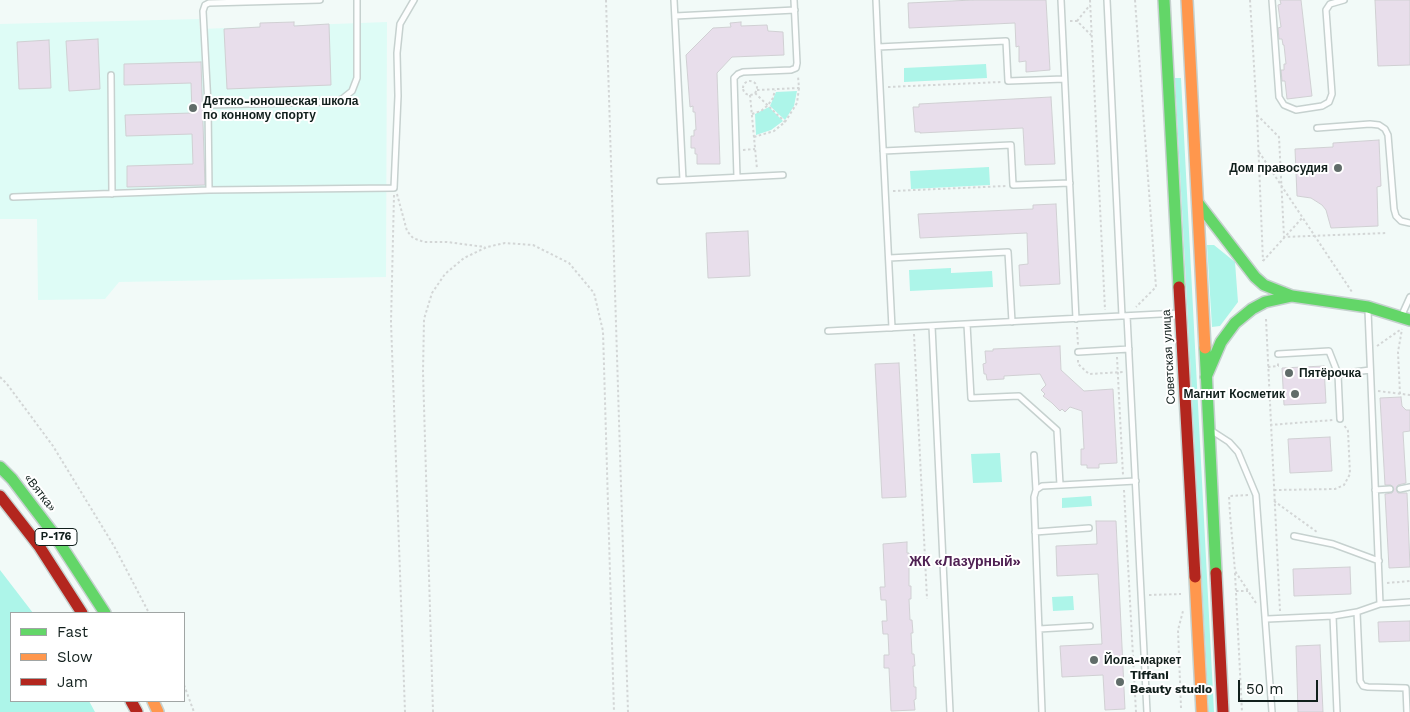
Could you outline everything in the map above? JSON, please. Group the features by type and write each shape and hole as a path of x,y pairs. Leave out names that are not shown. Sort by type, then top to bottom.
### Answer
{"main road":[{"name":"Советская улица","path":"1164,0 1202,712"},
{"path":"1188,0 1223,712"},
{"path":"1167,63 1191,62"},
{"path":"1198,203 1255,277 1264,284 1292,296 1363,306 1405,319"},
{"path":"1206,377 1222,342 1236,323 1252,309 1265,302 1292,296"},
{"name":"«Вятка»","path":"0,467 12,479 53,533 104,612"},
{"name":"Р-176","path":"0,496 39,546 81,612"}],"lane":[{"path":"208,190 208,105 203,11 205,5 209,3 320,0"},
{"path":"208,105 331,102 342,99 352,91 357,78 357,0"},
{"path":"13,197 208,190 394,188 400,24 414,0"},
{"path":"674,0 683,180"},
{"path":"737,177 733,82 736,76 743,72 791,70 796,68 794,0"},
{"path":"876,0 892,328"},
{"path":"1060,0 1076,318"},
{"path":"1107,0 1125,316 1129,349 1147,712"},
{"path":"1272,0 1279,97 1284,105 1296,110 1322,106 1329,102 1332,94 1326,10 1330,4 1344,0"},
{"path":"675,16 795,10"},
{"path":"878,47 1006,41 1008,81 1064,79"},
{"path":"110,75 112,194"},
{"path":"1317,128 1370,124 1379,125 1385,129 1388,135 1394,210 1396,216 1401,221 1410,223"},
{"path":"883,151 1011,144 1013,185 1070,183"},
{"path":"660,181 784,175"},
{"path":"889,258 1008,252 1012,322"},
{"path":"1405,319 1409,300"},
{"path":"1363,306 1369,350 1380,604"},
{"path":"828,330 1181,313"},
{"path":"967,324 971,398 1019,396 1057,430 1060,485"},
{"path":"932,326 950,712"},
{"path":"1078,352 1129,349"},
{"path":"1278,354 1329,351 1338,374 1340,419"},
{"path":"1338,374 1370,370"},
{"path":"1209,430 1229,442 1238,452 1256,495 1267,619 1272,712"},
{"path":"1034,455 1042,712"},
{"path":"1036,490 1042,486 1136,481"},
{"path":"1400,489 1410,487"},
{"path":"1376,490 1390,490"},
{"path":"1035,532 1089,528"},
{"path":"1294,536 1333,544 1379,561"},
{"path":"1267,619 1333,616 1357,612 1380,604 1410,602"},
{"path":"1357,612 1360,680 1362,686 1406,688 1407,712"},
{"path":"1333,616 1338,712"},
{"path":"1039,629 1090,626"}],"path":[{"path":"606,0 628,712"},
{"path":"1090,0 1105,317"},
{"path":"1125,316 1156,287 1136,0"},
{"path":"1250,0 1259,152 1262,261 1303,218"},
{"path":"1090,4 1077,20 1091,35"},
{"path":"754,137 774,130 785,122 796,103 799,88 796,68"},
{"path":"880,88 1008,81"},
{"path":"750,95 744,91 744,86 747,82 754,83 756,92 785,122"},
{"path":"750,95 756,92 775,89 799,88"},
{"path":"752,114 761,111 768,105 773,98 775,89"},
{"path":"750,95 758,176"},
{"path":"1257,114 1279,137 1284,237"},
{"path":"736,150 755,149"},
{"path":"1259,152 1363,306"},
{"path":"885,192 1013,185"},
{"path":"394,188 400,200 407,231 413,238 424,242 447,242 487,247"},
{"path":"394,188 391,322 405,712"},
{"path":"1284,237 1387,233"},
{"path":"434,712 423,372 424,319 432,293 445,274 464,258 487,247 505,244 533,245 569,263 594,293 603,331 614,712"},
{"path":"1076,318 1078,364 1089,374 1130,372"},
{"path":"1266,319 1280,619"},
{"path":"913,326 927,599"},
{"path":"1369,350 1402,329 1398,352 1400,394"},
{"path":"1117,350 1136,712"},
{"path":"1268,367 1278,366 1278,354"},
{"path":"0,377 53,446 114,546 148,612"},
{"path":"1370,390 1410,395"},
{"path":"1270,425 1340,419 1348,431 1350,474 1344,485 1335,489 1274,490"},
{"path":"1242,712 1235,570 1229,496 1256,495"},
{"path":"1274,500 1318,533"},
{"path":"1235,570 1267,619"},
{"path":"1379,583 1410,581"},
{"path":"1236,591 1248,591"},
{"path":"1142,595 1185,593"},
{"path":"1182,708 1178,630 1184,608"},
{"path":"185,688 194,712"}],"shaded area":[{"name":"Детско-юношеская школа по конному спорту","path":"199,19 200,29 387,22 386,277 119,282 105,299 38,300 37,219 0,219 0,24"}],"green space":[{"path":"986,64 987,78 904,82 904,68"},
{"path":"1175,78 1181,78 1214,712 1209,712"},
{"path":"797,91 794,106 785,120 770,106 776,92"},
{"path":"769,107 783,121 771,130 756,135 755,114"},
{"path":"989,167 990,185 911,189 910,171"},
{"path":"1207,245 1214,245 1235,262 1238,302 1220,326 1212,327"},
{"path":"951,268 951,273 992,271 993,287 910,291 909,270"},
{"path":"1000,453 1002,482 973,483 971,454"},
{"path":"1091,496 1092,506 1062,508 1062,498"},
{"path":"0,570 32,612 10,612 10,702 90,702 95,712 0,712"},
{"path":"1073,596 1074,610 1053,611 1052,597"}],"building":[{"path":"973,0 1046,0 1050,70 1026,72 1026,61 1019,62 1019,46 1016,47 1015,23 909,28 908,3"},
{"path":"1280,0 1301,0 1312,96 1287,99 1285,81 1282,81 1281,70 1284,70 1284,64 1286,64 1284,45 1282,39 1279,39 1278,28 1281,27 1278,5 1281,4"},
{"path":"1375,0 1410,0 1410,65 1378,66"},
{"path":"294,22 294,26 329,24 331,85 227,89 224,29 260,27 260,23"},
{"path":"741,22 741,26 767,25 768,31 783,32 784,55 732,57 717,73 720,164 697,164 695,148 691,148 691,136 694,136 694,130 696,130 695,112 693,112 693,106 690,107 686,55 713,28 731,27 730,23"},
{"path":"98,39 100,89 69,91 66,41"},
{"path":"49,40 51,88 19,89 17,42"},
{"path":"201,62 205,185 127,187 127,166 193,164 192,134 126,136 125,115 192,113 191,83 124,85 124,64"},
{"path":"1051,97 1055,164 1025,165 1023,128 915,132 913,107 919,107 919,104"},
{"name":"Дом правосудия","path":"1379,140 1381,186 1377,187 1378,226 1331,228 1326,210 1322,205 1311,198 1297,196 1295,149 1333,147 1333,143"},
{"path":"1056,204 1060,284 1020,286 1019,265 1028,264 1027,233 920,238 918,214 1033,209 1033,205"},
{"path":"748,231 750,276 708,278 706,233"},
{"path":"1060,346 1061,370 1084,391 1113,389 1117,463 1099,464 1099,468 1087,468 1087,465 1081,465 1081,449 1084,449 1082,411 1070,407 1065,412 1062,409 1060,411 1043,396 1045,394 1041,390 1046,385 1040,374 1004,376 1004,379 987,380 986,374 984,374 983,364 986,363 985,351"},
{"path":"899,363 906,497 882,498 875,364"},
{"path":"1324,366 1326,403 1284,405 1282,368"},
{"path":"1401,397 1402,406 1406,410 1410,410 1410,431 1403,432 1406,483 1398,485 1396,489 1398,493 1407,493 1410,567 1389,568 1385,494 1392,493 1394,489 1391,485 1385,485 1380,398"},
{"path":"1330,437 1332,471 1290,473 1288,439"},
{"path":"1096,521 1116,521 1125,709 1105,710 1103,675 1062,677 1060,646 1102,644 1098,574 1057,576 1056,546 1097,544"},
{"path":"907,542 909,586 911,586 911,599 909,599 913,633 911,633 912,654 914,654 915,666 913,666 914,687 916,687 915,710 891,711 889,668 884,668 884,655 889,655 888,634 883,634 882,621 887,621 886,600 881,600 880,587 885,587 883,544"},
{"path":"1350,567 1351,594 1294,596 1293,569"},
{"path":"1410,621 1410,641 1379,642 1378,622"},
{"path":"1320,645 1323,712 1298,712 1296,646"}],"traffic: fast":[{"path":"1164,0 1179,287"},
{"path":"1198,203 1255,277 1264,285 1292,296 1368,307 1410,320"},
{"path":"1206,377 1221,342 1235,323 1252,309 1265,302 1292,296"},
{"path":"1205,348 1216,573"},
{"path":"0,467 12,479 53,533 104,612"}],"traffic: slow":[{"path":"1187,0 1205,348"},
{"path":"1195,577 1202,712"},
{"path":"153,702 158,712"}],"traffic: jam":[{"path":"1179,287 1195,577"},
{"path":"0,496 39,546 81,612"},
{"path":"1216,573 1223,712"},
{"path":"132,702 137,712"}],"place":[{"name":"Детско-юношеская школа по конному спорту","path":"193,108"},
{"name":"Дом правосудия","path":"1338,168"},
{"name":"Пятёрочка","path":"1289,373"},
{"name":"Магнит Косметик","path":"1295,394"},
{"name":"Йола-маркет","path":"1094,660"},
{"name":"Tiffani Beauty studio","path":"1120,682"}],"district":[{"name":"ЖК «Лазурный»","path":"965,562"}]}
